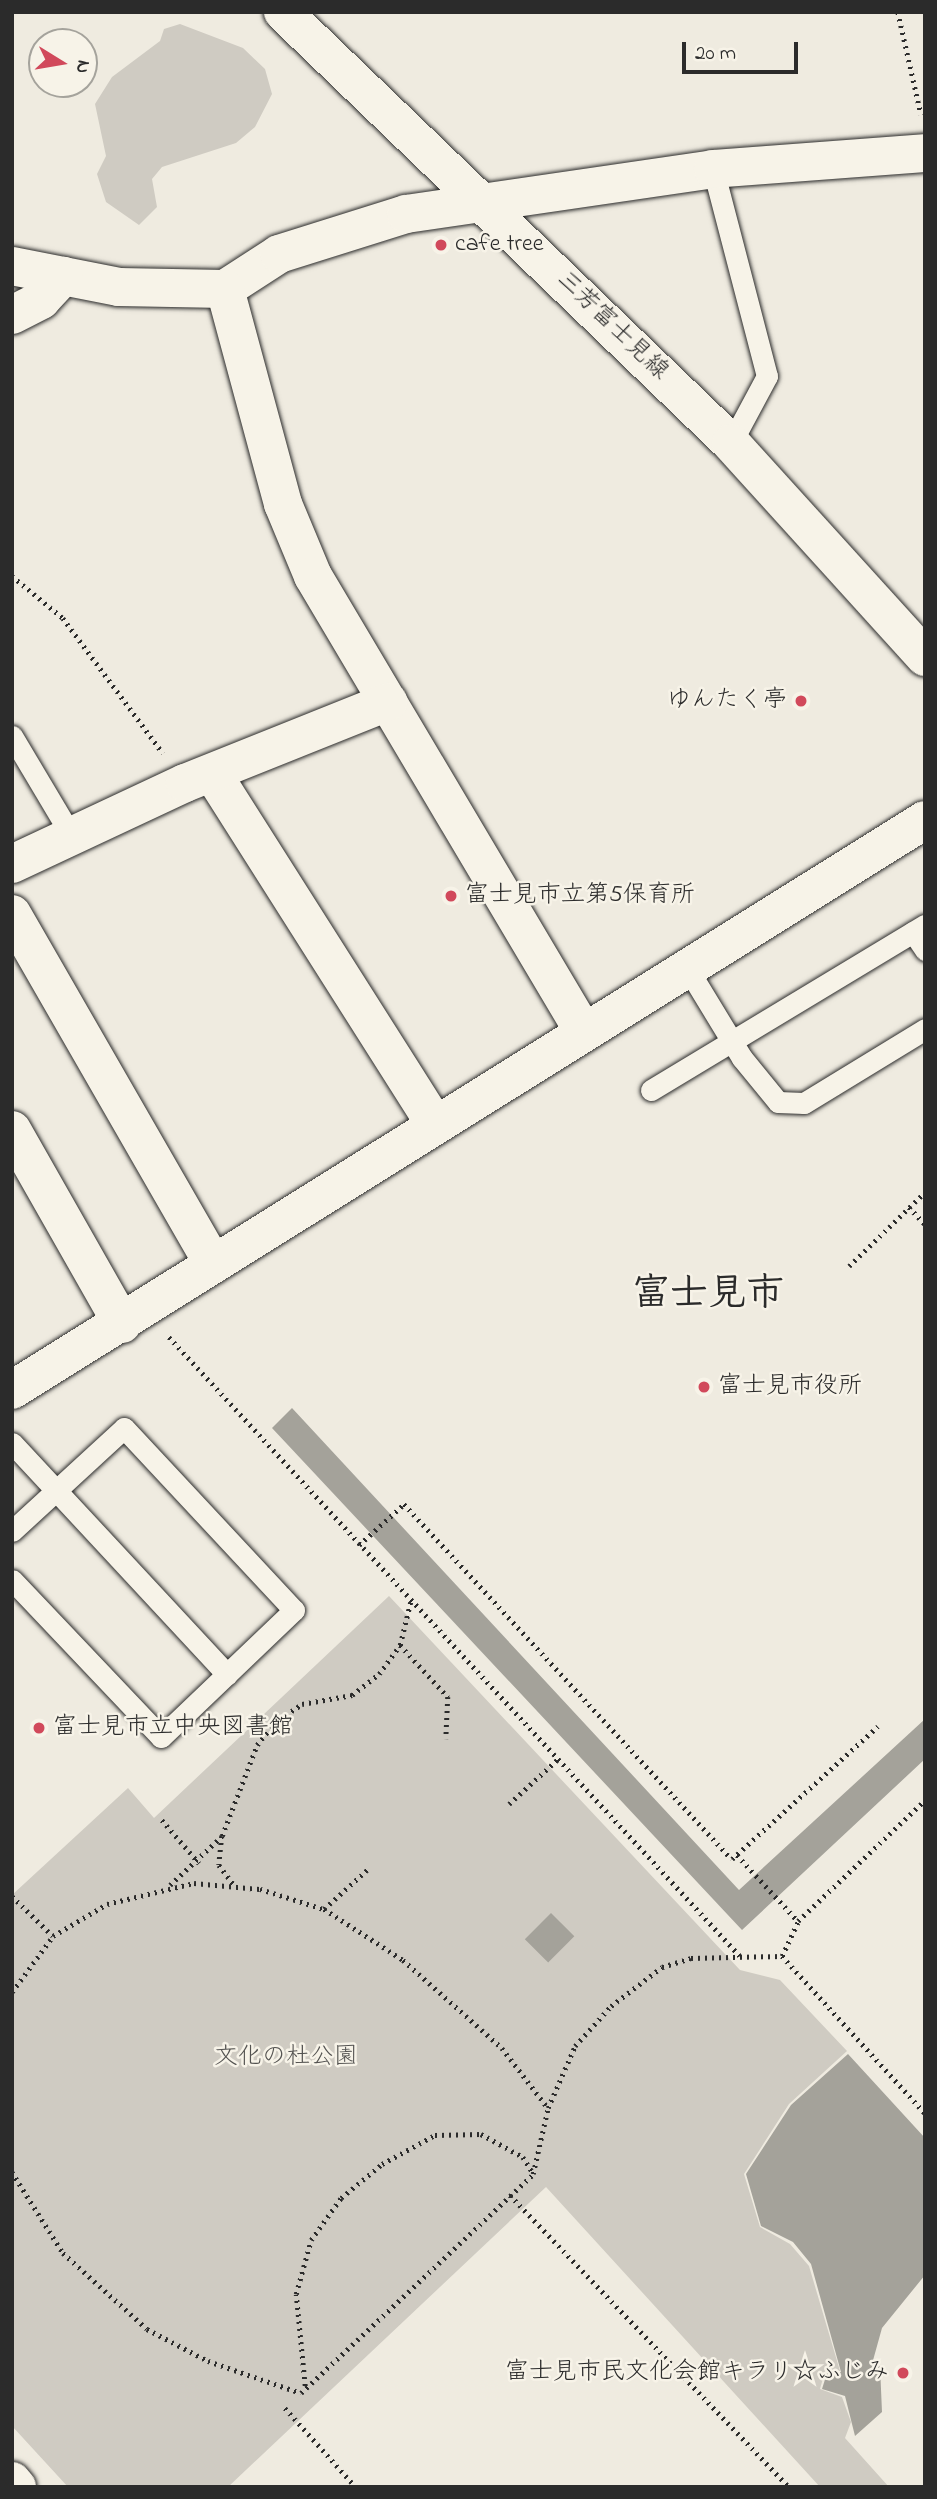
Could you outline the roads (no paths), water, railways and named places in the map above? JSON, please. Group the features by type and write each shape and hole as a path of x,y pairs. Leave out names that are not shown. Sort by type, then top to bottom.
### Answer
{"street":[{"name":"三芳富士見線","path":"283,12 488,204 731,443 925,657"},
{"path":"12,266 119,287 225,289 279,254 332,233 406,214 713,169 925,153"},
{"path":"12,315 41,300 63,276"},
{"path":"225,289 282,504 313,576 582,1029"},
{"path":"12,864 71,835 388,702"},
{"path":"200,780 433,1123"},
{"path":"12,1390 122,1324 582,1029 925,820"},
{"path":"12,914 213,1264"},
{"path":"13,1134 122,1324"},
{"path":"12,2481 17,2487"}],"lane":[{"path":"713,169 768,376 731,443"},
{"path":"12,736 71,835"},
{"path":"651,1090 731,1041 921,936"},
{"path":"685,966 731,1041 767,1092 790,1105 804,1103 925,1029"},
{"path":"12,1531 124,1429 294,1611 161,1737 12,1580"},
{"path":"12,1443 228,1674"}],"place":[{"name":"cafe tree","path":"441,245"},
{"name":"ゆんたく亭","path":"801,701"},
{"name":"富士見市立第5保育所","path":"451,896"},
{"name":"富士見市役所","path":"704,1387"},
{"name":"富士見市立中央図書館","path":"39,1728"},
{"name":"富士見市民文化会館キラリ☆ふじみ","path":"903,2373"}],"district":[{"name":"富士見市","path":"708,1296"}],"park label":[{"name":"文化の杜公園","path":"286,2058"}]}
